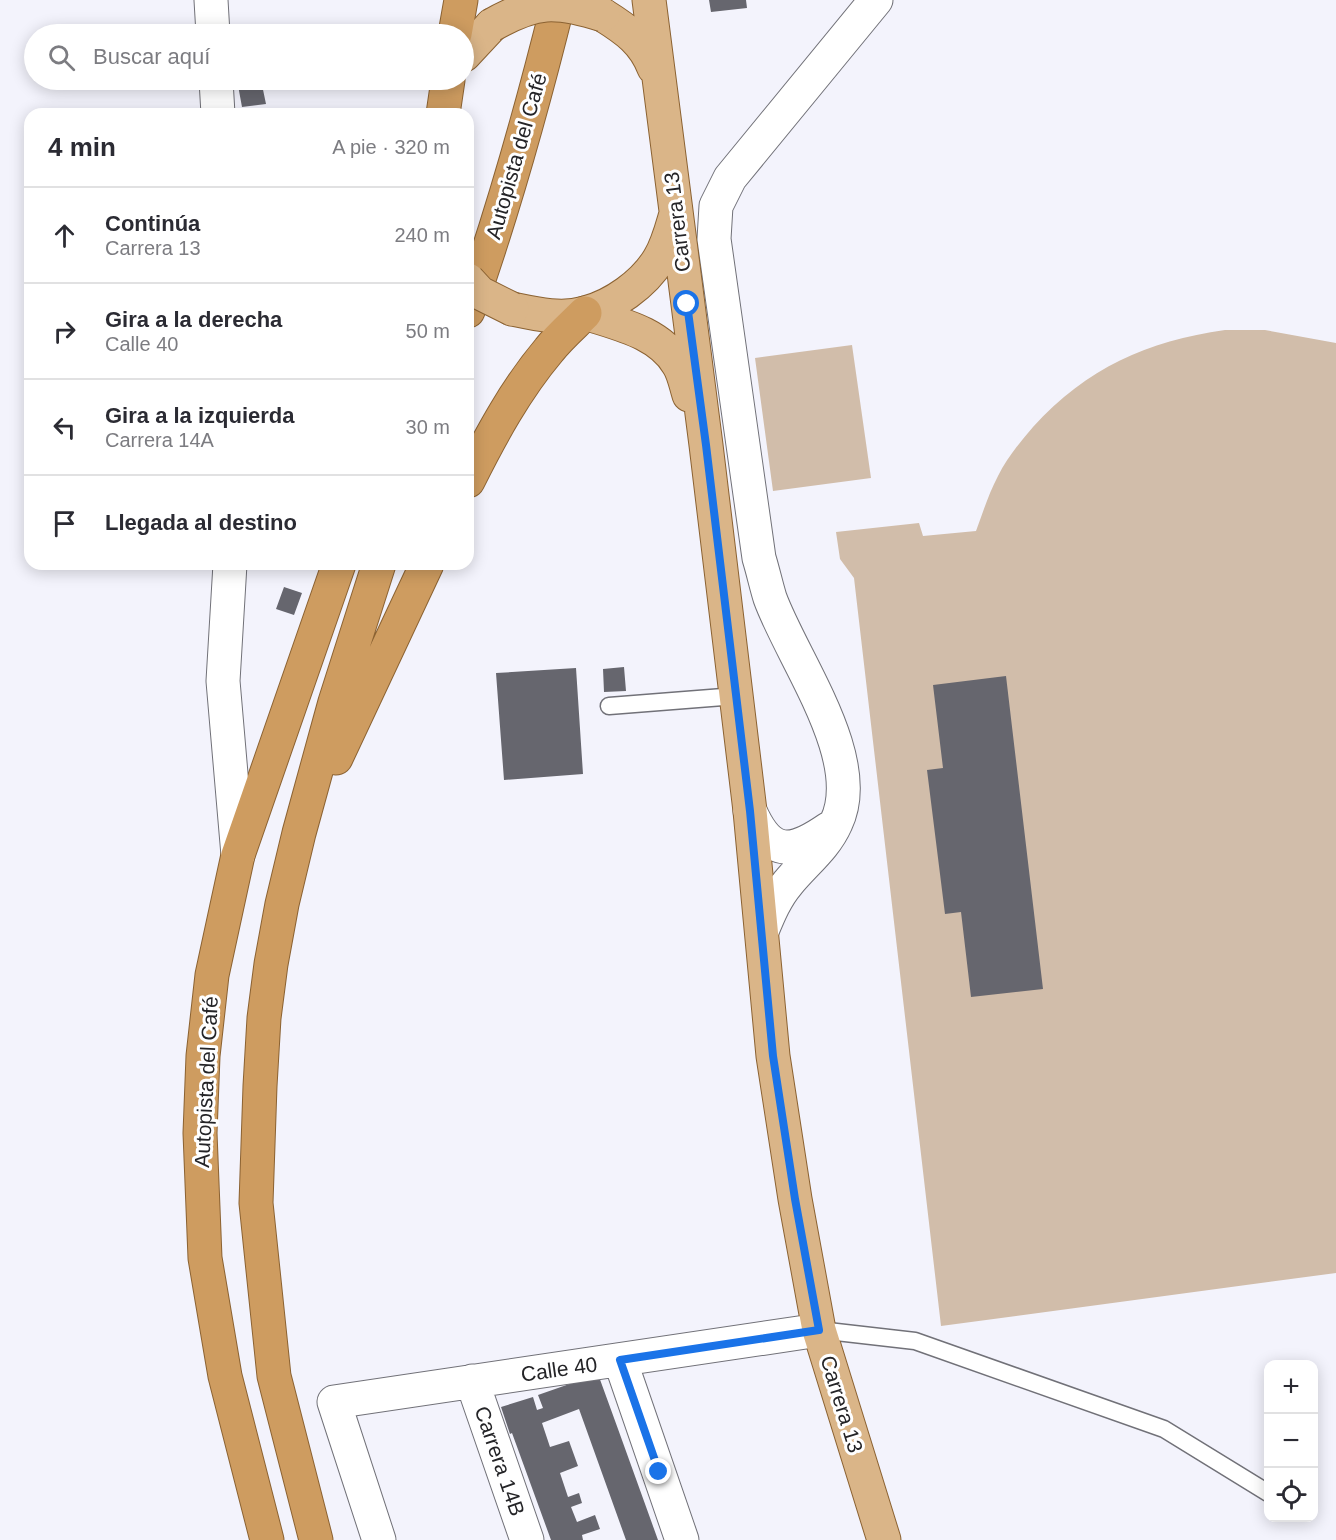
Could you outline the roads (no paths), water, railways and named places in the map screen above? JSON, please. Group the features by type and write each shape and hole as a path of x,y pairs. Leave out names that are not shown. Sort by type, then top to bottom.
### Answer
{"highway":[{"path":"457,24 461,0"},
{"name":"Autopista del Café","path":"474,295 514,164 559,0"},
{"path":"474,469 485,446 530,373 550,347 585,314"},
{"name":"Autopista del Café","path":"267,1540 225,1376 205,1258 200,1144 203,1056 212,975 238,855 337,570"},
{"path":"316,1540 274,1376 256,1203 260,1086 271,964 299,833 335,702 377,570"},
{"path":"299,833 424,570"}],"main road":[{"name":"Carrera 13","path":"649,0 750,811 773,1056 795,1199 819,1330 884,1540"},
{"path":"474,44 492,25 518,10 546,3 576,5 603,15 629,32 649,56 660,84"},
{"path":"474,286 480,292 512,309 548,316 585,314 613,301 638,283 658,261 670,235 676,212"},
{"name":"Carrera 13","path":"585,314 642,333 662,344 679,365 706,445"}],"street":[{"path":"211,0 212,24"},
{"path":"762,931 774,904 787,884 822,847 837,823 845,795 832,731 771,599 759,558 714,239 716,206 730,178 876,0"},
{"path":"217,90 218,108"},
{"path":"230,570 223,681 238,855"},
{"path":"750,811 759,831 774,844 792,848 811,841 837,823"},
{"name":"Calle 40","path":"379,1540 333,1402 819,1330"},
{"path":"620,1360 682,1540"},
{"name":"Carrera 14B","path":"472,1381 527,1540"}],"lane":[{"path":"609,706 736,696"},
{"path":"819,1330 915,1341 1164,1429 1264,1489"}]}
